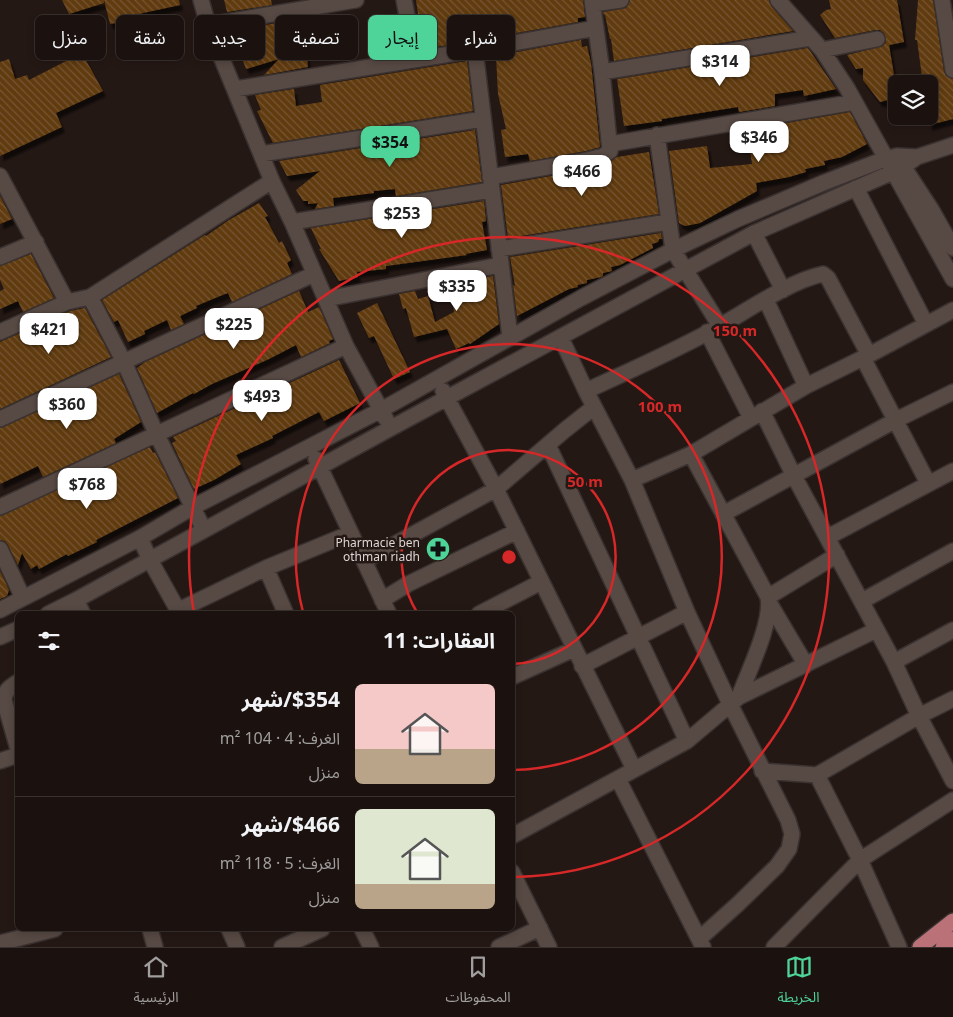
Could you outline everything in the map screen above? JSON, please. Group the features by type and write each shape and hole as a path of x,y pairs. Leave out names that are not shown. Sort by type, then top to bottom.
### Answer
{"main road":[{"path":"920,947 953,921"},
{"path":"943,947 953,939"}],"street":[{"path":"201,0 205,15"},
{"path":"264,15 356,0"},
{"path":"404,0 407,15"},
{"path":"292,222 491,184 603,156 610,152 593,2 621,0"},
{"path":"778,0 822,50 876,139 894,163 921,193 951,241"},
{"path":"942,0 953,70"},
{"path":"515,43 596,28"},
{"path":"602,72 811,38"},
{"path":"822,50 877,38"},
{"path":"223,60 272,181 346,346 391,428"},
{"path":"235,89 415,60"},
{"path":"476,60 510,338"},
{"path":"610,144 855,102"},
{"path":"261,154 483,119"},
{"path":"657,135 673,250 685,270 756,414 794,476 862,601 953,781"},
{"path":"0,610 140,538 193,507 382,410 436,378 673,250 823,182 953,145"},
{"path":"62,611 80,607 150,560 391,428 562,338 754,233 856,188 894,163"},
{"path":"894,163 953,279"},
{"path":"0,176 67,302"},
{"path":"0,332 67,302 90,297 272,181"},
{"path":"856,188 926,324"},
{"path":"499,249 668,222"},
{"path":"754,233 783,290"},
{"path":"0,257 36,242"},
{"path":"326,299 500,265"},
{"path":"0,419 314,274"},
{"path":"586,391 714,329 783,290 816,276 826,275 928,483"},
{"path":"90,297 124,362 156,433 204,530"},
{"path":"766,300 806,386"},
{"path":"632,480 691,454 806,386 866,357 953,310"},
{"path":"562,338 586,391 632,480 687,612 734,700 762,771 788,820 792,834 789,849 778,866 701,943 618,779"},
{"path":"0,507 346,346"},
{"path":"436,378 496,489 634,769"},
{"path":"723,514 896,420 953,392"},
{"path":"364,561 496,489 594,407"},
{"path":"548,445 640,638 687,742"},
{"path":"309,447 386,607 408,584 517,531"},
{"path":"691,454 769,601 806,664"},
{"path":"828,537 953,471"},
{"path":"181,611 266,568 351,533"},
{"path":"140,538 178,611"},
{"path":"0,549 24,598"},
{"path":"862,601 953,550"},
{"path":"734,700 763,632 769,601 837,555"},
{"path":"266,568 285,611"},
{"path":"486,611 541,582"},
{"path":"582,666 640,638 687,612"},
{"path":"0,637 15,630"},
{"path":"515,834 687,742 734,700 876,630"},
{"path":"894,662 953,630"},
{"path":"515,676 574,649"},
{"path":"15,684 7,690 4,700 15,739"},
{"path":"762,771 817,775 919,716 953,699"},
{"path":"0,761 15,756"},
{"path":"817,775 860,860 899,947"},
{"path":"774,947 860,860 953,800"},
{"path":"515,878 549,947"},
{"path":"499,947 540,928"},
{"path":"0,943 34,941 52,931"},
{"path":"151,931 155,947"},
{"path":"230,931 237,947"},
{"path":"288,939 315,931"},
{"path":"363,931 371,947"}],"building":[{"path":"62,0 104,0 104,3 69,14"},
{"path":"104,0 179,0 180,5 134,15 116,15 116,23 110,24"},
{"path":"224,0 271,0 272,5 227,12"},
{"path":"416,0 583,0 585,17 578,18 578,22 515,33 515,15 447,15 447,45 437,47 437,15 418,15"},
{"path":"630,0 769,0 771,6 793,31 614,61 611,39 603,12 626,8"},
{"path":"829,0 897,0 904,42 889,45 894,75 888,75 888,100 880,102 863,80 863,68 856,69 847,55 883,46 886,42 884,33 880,30 875,30 835,38 820,15 826,10 831,9"},
{"path":"918,0 933,0 944,71 946,76 953,79 953,119 938,123 938,75 922,75 917,40 915,40"},
{"path":"275,23 276,60 246,69 243,60 265,60 265,25"},
{"path":"581,40 582,47 587,46 591,63 600,147 530,161 528,154 505,157 501,130 506,129 498,94 496,60 515,60 515,52"},
{"path":"808,48 836,89 804,96 803,90 775,94 775,106 739,112 738,107 624,126 617,79"},
{"path":"9,59 15,79 27,75 29,80 68,60 86,60 103,91 56,113 62,127 0,156 0,62"},
{"path":"278,60 307,60 308,67 264,75"},
{"path":"467,61 473,111 273,143 257,111 261,110 255,95 294,89 296,106 322,102 320,85"},
{"path":"850,112 867,144 842,157 824,161 825,165 805,169 806,172 756,183 757,191 700,223 685,226 679,223 669,151 707,146 710,168 752,164 747,130"},
{"path":"475,130 482,182 396,196 395,189 374,191 374,193 333,198 334,206 315,209 318,203 308,204 308,201 303,201 296,190 320,171 287,176 279,161"},
{"path":"649,152 659,214 508,238 501,185 590,169 606,165 617,157"},
{"path":"0,196 12,219 0,224"},
{"path":"484,201 486,221 482,222 487,250 465,254 467,255 386,266 386,269 357,272 358,277 339,281 319,249 321,249 311,228"},
{"path":"259,203 268,216 265,217 279,243 282,241 291,260 287,263 292,274 232,302 228,293 220,296 196,306 197,308 180,316 184,324 171,330 167,320 144,331 145,334 128,342 118,320 114,322 102,300"},
{"path":"661,233 662,239 652,244 653,248 620,265 611,267 612,271 603,273 601,277 587,280 587,283 577,285 578,287 569,289 517,316 513,285 515,286 510,257"},
{"path":"31,254 54,298 23,312 18,301 0,309 0,291 4,289 0,280 0,266"},
{"path":"493,276 499,324 470,344 456,349 447,329 414,337 406,308 403,309 399,294 415,291 418,299 428,296 435,322 454,312 450,284"},
{"path":"299,291 308,312 319,307 333,339 329,341 330,343 301,357 296,345 193,393 157,413 137,368 145,362"},
{"path":"377,303 410,372 394,379 374,336 369,338 357,313"},
{"path":"85,308 111,357 0,409 0,342 70,311"},
{"path":"339,360 360,403 324,421 319,412 272,436 273,438 236,455 241,464 194,489 172,443 176,441 173,437"},
{"path":"119,374 141,422 114,439 116,443 43,477 38,466 0,484 0,428"},
{"path":"150,447 153,453 155,452 178,498 96,540 97,542 68,556 67,554 39,569 37,565 31,569 22,553 18,565 8,545 5,541 0,540 0,516"},
{"path":"0,571 9,590 7,596 0,599"}],"place":[{"name":"Pharmacie ben othman riadh","path":"438,549"}]}
